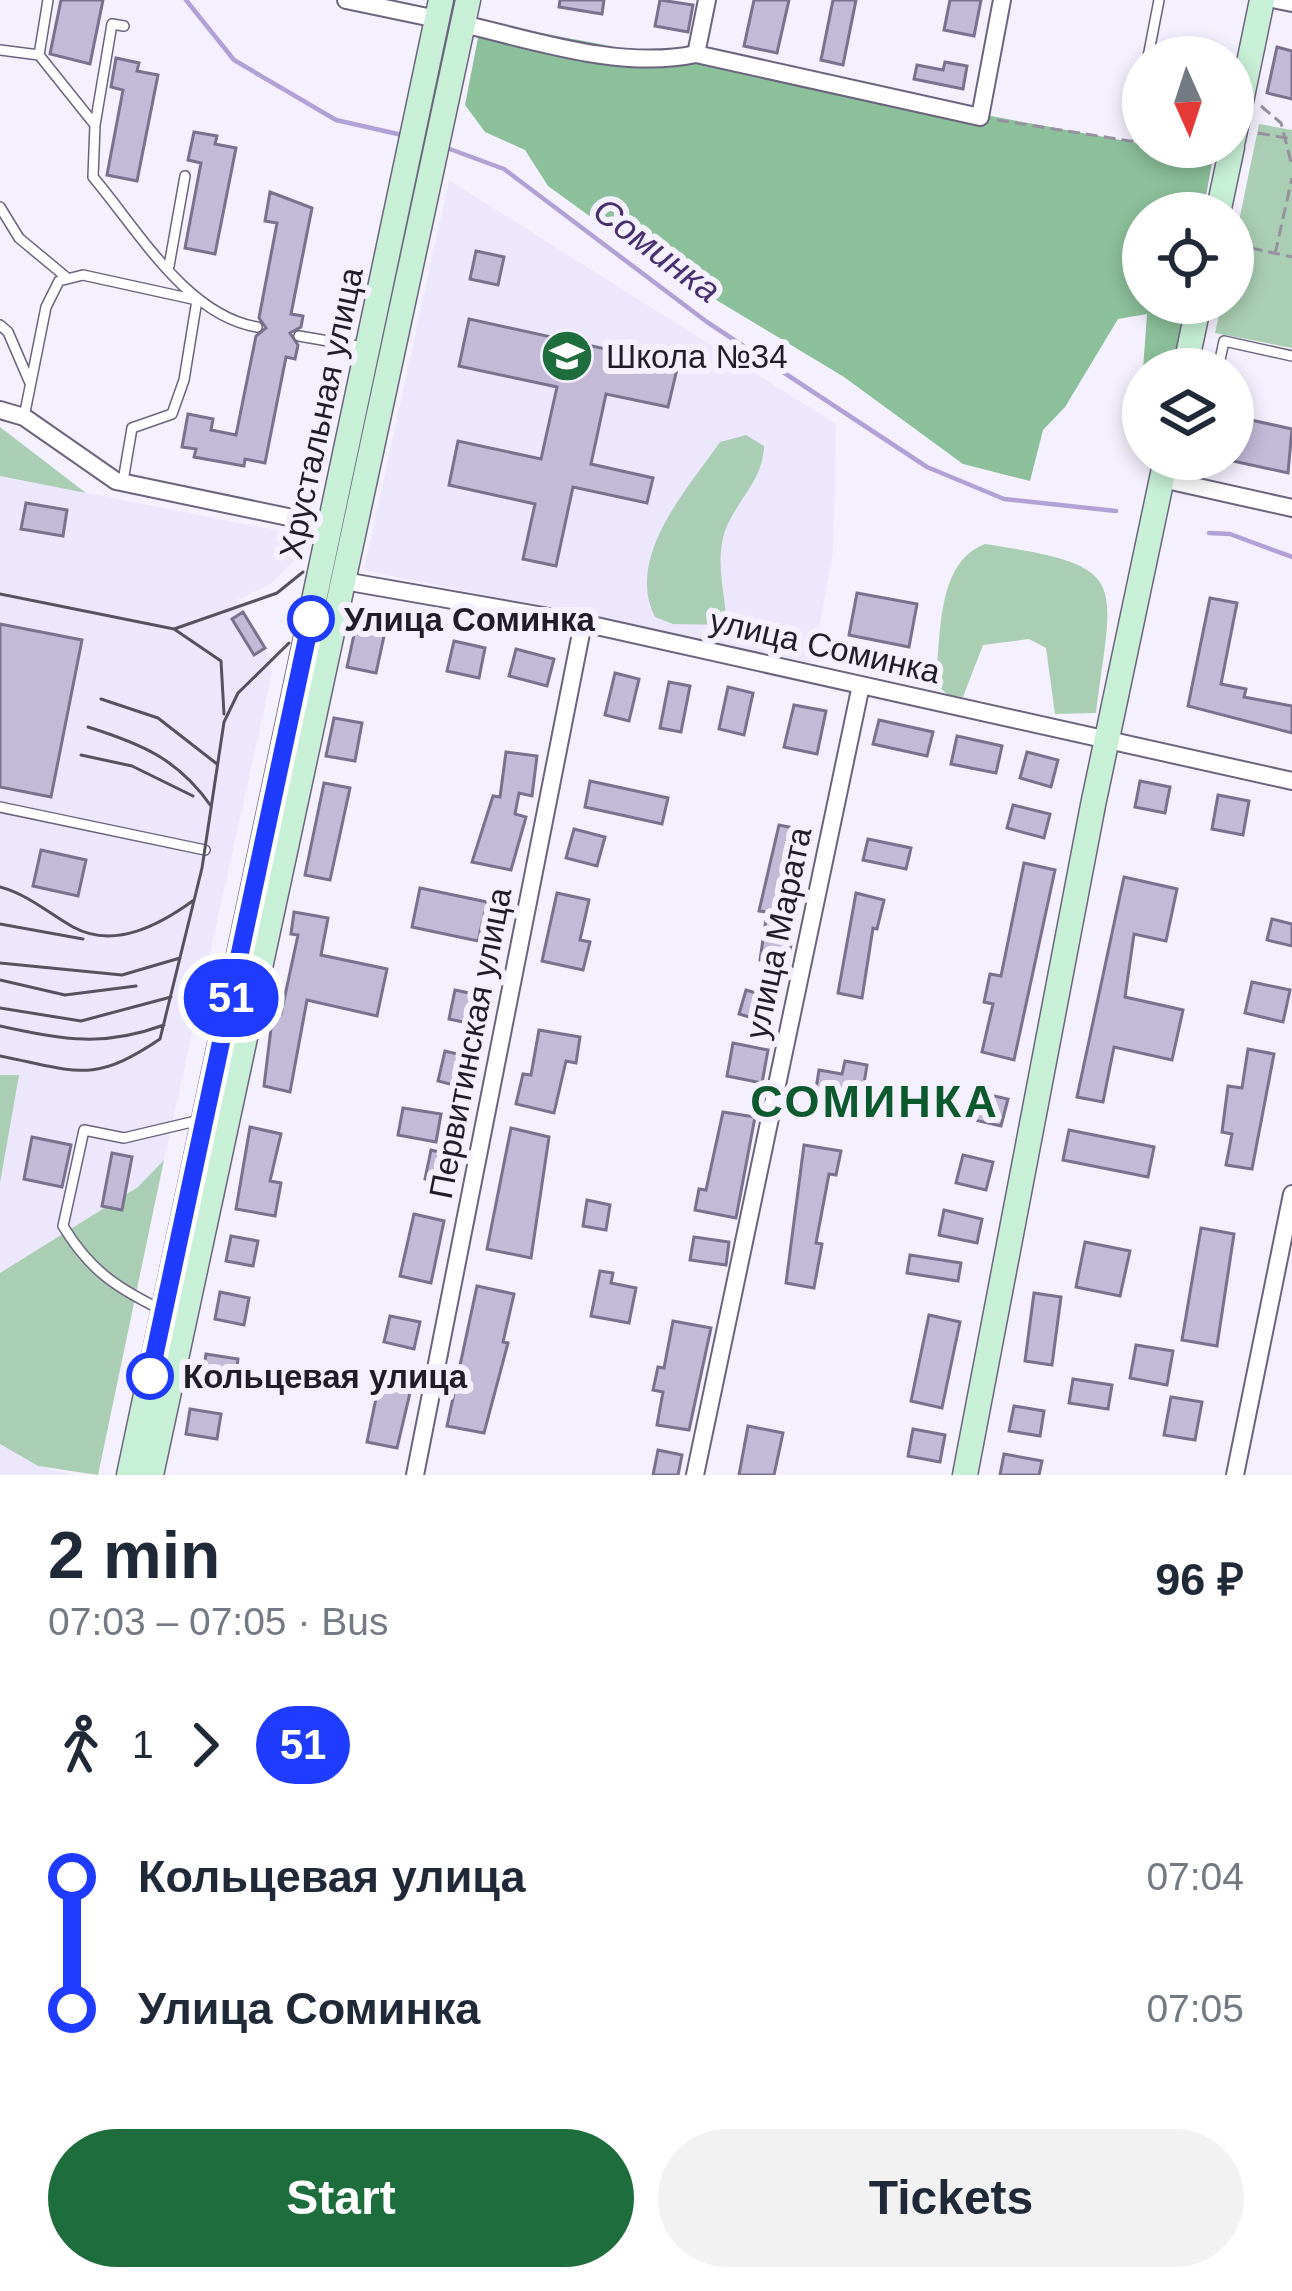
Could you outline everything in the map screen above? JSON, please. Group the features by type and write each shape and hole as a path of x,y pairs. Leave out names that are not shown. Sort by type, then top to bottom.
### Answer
{"main road":[{"path":"1254,46 1262,0"},
{"name":"Хрустальная улица","path":"129,1475 205,1119 332,578 451,15"},
{"name":"Хрустальная улица","path":"343,528 368,348 420,164"},
{"path":"965,1475 1162,480"},
{"name":"Хрустальная улица","path":"151,1475 332,578"}],"street":[{"path":"346,0 451,15 626,58 661,62 696,54 980,117 1002,0"},
{"path":"696,54 707,0"},
{"path":"1277,0 1292,3"},
{"path":"0,410 24,417 89,466 123,482 343,528"},
{"path":"1182,480 1292,508"},
{"name":"улица Соминка","path":"332,578 583,623 1292,781"},
{"name":"Первитинская улица","path":"415,1475 583,623"},
{"name":"улица Марата","path":"695,1475 861,685"},
{"path":"1235,1475 1292,1194"}],"lane":[{"path":"40,55 49,0"},
{"path":"1152,36 1159,0"},
{"path":"124,26 112,24 94,125 93,177 197,299 227,322 257,327"},
{"path":"0,50 40,55 94,125"},
{"path":"169,266 185,176"},
{"path":"0,207 19,238 66,277 83,275 197,299"},
{"path":"24,417 46,308 66,277"},
{"path":"123,482 132,428 172,414 184,380 197,299"},
{"path":"0,325 8,332 31,385"},
{"path":"299,335 368,348"},
{"path":"1222,348 1224,341 1292,356"},
{"path":"1192,486 1193,480"},
{"path":"0,807 205,850"},
{"path":"164,1310 114,1286 87,1265 63,1226 83,1130 124,1138 205,1119"}],"path":[{"path":"1260,106 1280,123 1292,166"},
{"path":"980,117 1122,139"},
{"path":"1254,142 1292,140"},
{"path":"1275,254 1292,183"},
{"path":"1254,249 1292,257"}],"shaded area":[{"name":"Школа №34","path":"449,180 836,424 833,552 813,663 364,570"},
{"path":"0,476 300,535 302,552 272,583 237,600 271,659 272,674 164,1160 138,1187 0,1273"},
{"path":"0,1444 38,1466 75,1475 0,1475"}],"green space":[{"path":"481,22 1122,140 1122,168 1211,168 1207,192 1122,192 1122,318 1065,407 1043,430 1030,481 963,464 844,377 650,260 548,186 525,150 485,132 465,105"},
{"path":"1259,124 1292,130 1292,348 1215,333 1217,324 1254,324 1254,192 1245,192 1250,168 1254,168"},
{"path":"1146,324 1182,324 1178,348 1145,348"},
{"path":"0,427 86,493 0,476"},
{"path":"746,435 764,446 763,458 722,542 727,625 673,624 655,617 648,571 664,525 720,442"},
{"path":"985,544 1067,561 1089,571 1102,586 1106,632 1096,713 1055,714 1046,648 1029,639 983,645 963,697 948,695 935,683 949,584 957,567"},
{"path":"0,1075 19,1075 0,1183"},
{"path":"164,1160 98,1475 38,1466 0,1444 0,1273 138,1187"}],"building":[{"path":"61,0 103,0 90,64 50,54"},
{"path":"560,0 604,0 602,14 559,7"},
{"path":"660,0 693,5 688,32 655,26"},
{"path":"754,0 789,0 777,53 744,46"},
{"path":"833,0 856,0 843,65 821,60"},
{"path":"950,0 981,0 974,36 944,30"},
{"path":"1277,47 1292,51 1292,99 1267,93"},
{"path":"116,58 139,63 137,71 158,75 137,181 107,175 123,90 111,87"},
{"path":"945,62 967,66 963,89 914,79 917,65 943,70"},
{"path":"194,132 217,136 215,144 236,148 215,254 185,248 201,163 188,160"},
{"path":"270,192 312,208 291,314 303,316 301,327 290,333 298,345 295,359 286,357 265,463 245,459 244,466 194,457 196,449 182,447 188,414 213,419 211,430 236,435 256,336 266,328 259,318 277,223 265,221"},
{"path":"476,251 504,257 498,285 470,279"},
{"path":"469,319 678,365 668,407 606,394 591,464 653,478 647,503 573,487 556,566 523,559 535,504 449,485 458,441 541,459 557,387 459,366"},
{"path":"1254,421 1292,429 1288,473 1254,466"},
{"path":"26,503 67,510 63,536 21,529"},
{"path":"857,593 917,604 909,647 849,635"},
{"path":"1210,598 1237,603 1221,684 1246,689 1244,697 1292,706 1292,733 1188,706"},
{"path":"243,612 265,648 254,655 232,619"},
{"path":"357,621 386,627 376,673 347,667"},
{"path":"0,624 82,640 51,797 0,787"},
{"path":"454,641 485,648 479,678 447,671"},
{"path":"516,649 554,659 547,686 509,676"},
{"path":"615,673 639,679 629,721 605,715"},
{"path":"669,682 690,686 681,732 660,728"},
{"path":"728,687 753,693 744,735 719,729"},
{"path":"794,705 826,711 817,754 784,747"},
{"path":"334,718 362,723 355,761 326,756"},
{"path":"879,720 933,732 927,756 873,744"},
{"path":"957,736 1002,746 996,773 951,764"},
{"path":"506,752 537,756 532,796 519,793 515,814 526,817 511,870 472,862 493,796 500,797"},
{"path":"1027,752 1058,760 1051,787 1020,778"},
{"path":"590,781 668,798 662,824 585,807"},
{"path":"1140,781 1170,787 1165,813 1135,807"},
{"path":"324,783 350,788 330,880 305,875"},
{"path":"1218,795 1249,801 1243,835 1212,829"},
{"path":"1013,805 1050,814 1044,838 1007,828"},
{"path":"779,825 813,832 787,965 760,960 767,912 759,911"},
{"path":"574,829 605,837 597,866 566,858"},
{"path":"868,839 911,848 906,869 863,860"},
{"path":"41,850 86,860 78,896 33,886"},
{"path":"1024,863 1055,870 1014,1060 982,1052 993,1004 984,1002 990,974 1001,976"},
{"path":"1124,877 1177,889 1166,941 1134,934 1125,997 1183,1010 1172,1060 1114,1047 1103,1102 1077,1097"},
{"path":"420,888 487,902 478,941 412,927"},
{"path":"557,893 589,900 580,940 590,942 583,970 542,961"},
{"path":"856,893 884,900 877,929 873,928 862,998 838,993"},
{"path":"294,912 328,918 321,955 387,969 377,1016 307,1000 290,1092 264,1086 273,1012 281,1014 298,935 291,934"},
{"path":"1272,919 1292,924 1292,946 1267,940"},
{"path":"1252,982 1290,990 1283,1022 1245,1013"},
{"path":"455,990 488,997 482,1026 449,1019"},
{"path":"746,990 773,998 766,1022 739,1014"},
{"path":"539,1030 580,1037 576,1063 566,1061 554,1113 516,1104 523,1074 531,1075"},
{"path":"733,1043 768,1050 762,1083 727,1076"},
{"path":"1248,1049 1274,1054 1252,1169 1226,1165 1232,1134 1222,1132 1228,1086 1242,1088"},
{"path":"445,1051 477,1059 469,1089 438,1081"},
{"path":"845,1061 867,1065 860,1108 814,1101 819,1070 842,1074"},
{"path":"977,1092 1008,1099 1001,1126 970,1119"},
{"path":"403,1108 441,1114 436,1142 398,1135"},
{"path":"723,1112 755,1117 736,1218 695,1210 699,1189 706,1190"},
{"path":"250,1127 281,1134 270,1181 281,1183 275,1216 236,1209"},
{"path":"511,1128 549,1137 531,1258 487,1249"},
{"path":"1069,1130 1154,1147 1148,1177 1063,1160"},
{"path":"32,1137 71,1145 62,1187 24,1179"},
{"path":"804,1145 841,1151 836,1175 829,1174 816,1243 822,1244 814,1288 786,1283"},
{"path":"431,1150 456,1156 450,1185 425,1179"},
{"path":"112,1153 132,1157 122,1210 102,1206"},
{"path":"963,1155 993,1162 986,1190 956,1183"},
{"path":"587,1200 610,1205 606,1230 583,1226"},
{"path":"944,1210 982,1219 977,1243 939,1235"},
{"path":"414,1214 444,1221 431,1283 400,1276"},
{"path":"1201,1228 1234,1234 1217,1346 1182,1340"},
{"path":"231,1236 258,1241 253,1266 226,1261"},
{"path":"694,1237 729,1242 726,1265 690,1260"},
{"path":"1085,1242 1130,1251 1120,1296 1076,1287"},
{"path":"910,1255 961,1263 958,1281 907,1273"},
{"path":"600,1271 613,1273 611,1283 636,1288 629,1323 591,1316"},
{"path":"477,1286 514,1294 503,1342 508,1343 484,1433 447,1426"},
{"path":"220,1292 249,1298 244,1325 215,1319"},
{"path":"1034,1293 1061,1297 1052,1365 1025,1361"},
{"path":"929,1315 960,1322 942,1408 911,1401"},
{"path":"390,1316 420,1322 414,1349 384,1342"},
{"path":"673,1321 711,1328 689,1430 657,1425 663,1392 653,1390 658,1367 664,1368"},
{"path":"1136,1345 1173,1351 1167,1385 1130,1378"},
{"path":"206,1354 238,1359 234,1386 202,1381"},
{"path":"382,1369 414,1376 397,1448 367,1442"},
{"path":"1073,1379 1112,1385 1108,1409 1069,1403"},
{"path":"1171,1397 1202,1402 1195,1440 1164,1435"},
{"path":"1014,1406 1044,1411 1040,1436 1009,1431"},
{"path":"190,1409 221,1414 217,1439 186,1434"},
{"path":"748,1426 783,1433 774,1475 739,1475"},
{"path":"913,1429 945,1435 940,1462 908,1456"},
{"path":"658,1450 682,1455 678,1475 653,1475"},
{"path":"1004,1454 1042,1461 1039,1475 1000,1475"}],"waterway":[{"name":"Соминка","path":"186,0 234,60 336,120 402,135"},
{"name":"Соминка","path":"447,148 504,169 707,322 927,467 1004,499 1116,511"},
{"name":"Соминка","path":"1209,533 1230,534 1292,557"}],"tram line":[{"path":"174,629 277,593 303,572"},
{"path":"0,594 174,629 221,661 224,714"},
{"path":"0,1056 66,1069 100,1069 160,1039 202,868 224,722 238,693 289,643"},
{"path":"101,699 158,718 217,764"},
{"path":"88,727 157,755 185,776 211,806"},
{"path":"81,755 132,766 193,796"},
{"path":"0,887 73,927 105,936 152,925 194,900"},
{"path":"0,924 83,939"},
{"path":"0,963 122,975 180,958"},
{"path":"0,980 65,995 136,986"},
{"path":"0,1008 81,1021 171,997"},
{"path":"0,1026 101,1039 164,1025"}],"bus line":[{"name":"51","path":"150,1376 311,619"}],"place":[{"name":"Школа №34","path":"567,356"},
{"name":"Улица Соминка","path":"311,619"},
{"name":"Кольцевая улица","path":"150,1376"}],"district":[{"name":"СОМИНКА","path":"875,1101"}]}
